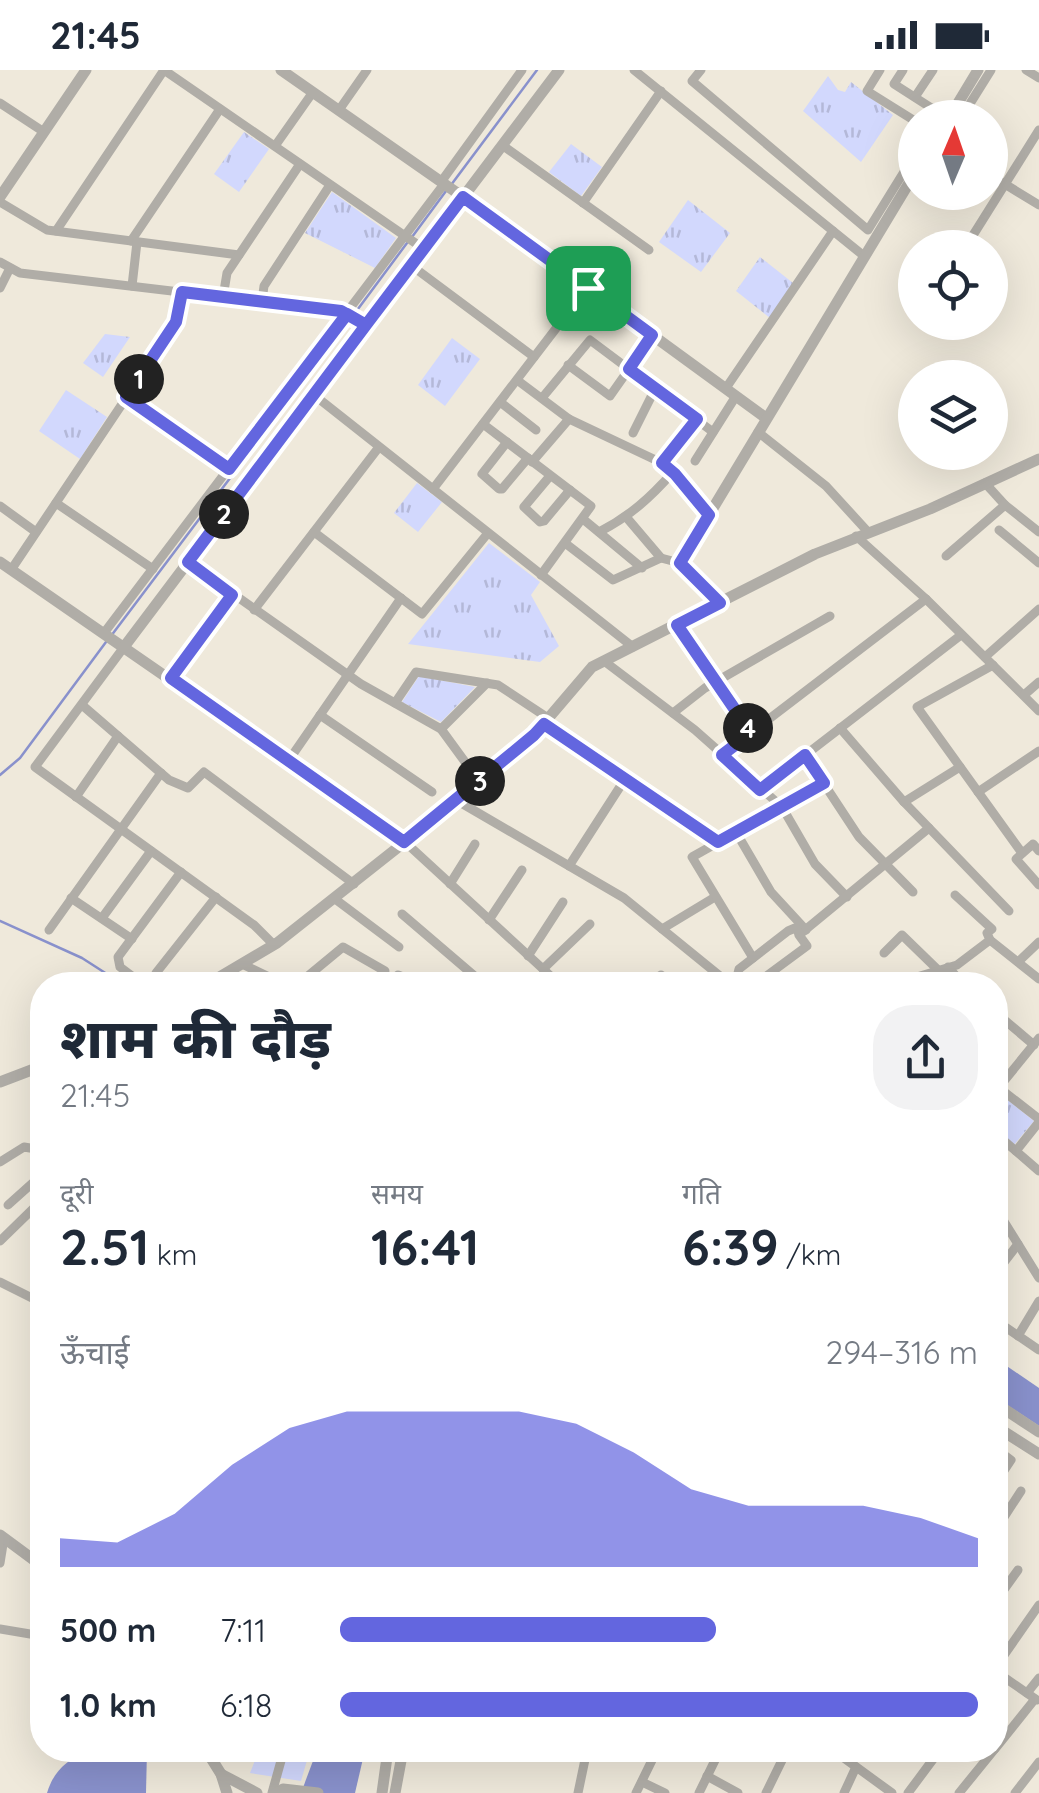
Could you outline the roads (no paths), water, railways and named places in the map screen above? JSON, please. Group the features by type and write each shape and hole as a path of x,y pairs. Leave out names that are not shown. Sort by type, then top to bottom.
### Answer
{"street":[{"path":"86,70 0,200 46,230 239,255"},
{"path":"56,231 164,70 412,241"},
{"path":"281,70 766,418"},
{"path":"338,110 367,70"},
{"path":"274,945 254,925 35,767 82,704 112,639 153,568 412,241 522,70"},
{"path":"112,639 188,562 314,395 354,318 412,266 412,241 449,188 502,145 559,70"},
{"path":"634,70 864,256"},
{"path":"701,70 692,82 868,230 898,181"},
{"path":"880,70 867,91 898,110"},
{"path":"903,70 894,84 921,100"},
{"path":"916,97 933,70"},
{"path":"959,100 978,70"},
{"path":"972,100 991,70"},
{"path":"1026,70 1039,78"},
{"path":"583,203 661,91"},
{"path":"275,146 313,92"},
{"path":"0,103 44,132"},
{"path":"132,286 134,241 220,109"},
{"path":"1008,176 1039,130"},
{"path":"502,145 650,250"},
{"path":"223,297 227,274 300,164"},
{"path":"262,302 264,286 330,185"},
{"path":"1008,186 1039,205"},
{"path":"680,563 898,201"},
{"path":"696,461 730,392 833,231"},
{"path":"0,288 5,265 20,273 262,302 354,318"},
{"path":"412,266 534,358"},
{"path":"433,490 588,288"},
{"path":"182,292 176,322 36,532 3,565 404,842 546,972"},
{"path":"568,365 610,396 652,335"},
{"path":"542,398 590,340 713,432"},
{"path":"517,380 569,418 662,463 709,515"},
{"path":"633,433 655,390"},
{"path":"314,395 633,647"},
{"path":"126,397 229,469"},
{"path":"500,402 536,430"},
{"path":"507,442 482,474 499,490 569,418"},
{"path":"662,463 697,419"},
{"path":"484,424 591,506 541,575"},
{"path":"758,432 826,486 862,534 1039,712"},
{"path":"254,610 379,447"},
{"path":"228,972 274,945 479,782 534,735 584,674 604,661 862,534 930,509 1039,459"},
{"path":"599,532 648,501 673,472"},
{"path":"550,476 524,507 540,522 570,490"},
{"path":"985,484 1005,506 1039,532"},
{"path":"56,502 153,568"},
{"path":"0,506 36,532"},
{"path":"946,556 1005,506"},
{"path":"626,518 660,558 680,563 720,603"},
{"path":"583,519 642,568"},
{"path":"999,530 1039,563"},
{"path":"314,532 422,614 488,533"},
{"path":"564,544 613,580 660,558"},
{"path":"188,562 348,675 442,728 479,782"},
{"path":"171,678 232,595"},
{"path":"289,760 400,598"},
{"path":"722,755 926,599"},
{"path":"1022,853 917,707 989,661 1039,609"},
{"path":"673,713 716,682 830,616"},
{"path":"677,625 751,733"},
{"path":"760,790 961,635"},
{"path":"604,661 673,713 782,807 815,864 847,898"},
{"path":"395,703 416,672 498,684 625,779 718,842"},
{"path":"1024,696 1039,682"},
{"path":"442,728 487,683"},
{"path":"82,704 183,788 188,788 204,772 354,884"},
{"path":"320,715 432,792"},
{"path":"840,728 904,802 1009,911"},
{"path":"76,796 118,736"},
{"path":"978,792 1039,751"},
{"path":"805,755 859,837 888,862 913,892"},
{"path":"904,802 960,766"},
{"path":"49,930 161,773"},
{"path":"569,866 625,779"},
{"path":"753,958 692,857 824,783"},
{"path":"456,800 624,898 717,972"},
{"path":"803,932 929,828"},
{"path":"736,832 771,892 803,932 807,946 773,972"},
{"path":"450,884 476,844"},
{"path":"1039,851 1033,844 1016,859 1039,884"},
{"path":"102,918 151,851"},
{"path":"489,920 522,870"},
{"path":"126,972 117,962 181,872"},
{"path":"955,895 992,929 987,933 990,940 1039,979"},
{"path":"662,929 716,897"},
{"path":"71,898 132,939"},
{"path":"156,972 216,898"},
{"path":"334,899 398,947"},
{"path":"528,956 563,902"},
{"path":"402,914 470,972"},
{"path":"542,969 590,924"},
{"path":"738,972 788,932 796,928 803,932"},
{"path":"884,953 902,935 947,972"},
{"path":"930,972 957,964 990,940"},
{"path":"1018,962 1039,942"},
{"path":"313,972 344,947 386,970"},
{"path":"242,964 255,972"},
{"path":"1008,1022 1036,1042 1008,1074"},
{"path":"0,1082 30,1071"},
{"path":"1008,1097 1039,1121 1016,1151"},
{"path":"1008,1145 1039,1170"},
{"path":"0,1162 24,1147 30,1148"},
{"path":"8,1205 30,1185"},
{"path":"0,1240 30,1212"},
{"path":"1008,1228 1039,1278"},
{"path":"1008,1257 1018,1244"},
{"path":"0,1282 30,1297"},
{"path":"1018,1336 1039,1301"},
{"path":"1008,1329 1039,1350"},
{"path":"1008,1412 1039,1432"},
{"path":"1008,1434 1039,1454"},
{"path":"1008,1511 1021,1491"},
{"path":"0,1563 2,1536 30,1555"},
{"path":"1008,1584 1018,1570"},
{"path":"1008,1654 1039,1605"},
{"path":"0,1629 30,1634"},
{"path":"1008,1731 1034,1698 1039,1678"},
{"path":"1008,1681 1034,1698"},
{"path":"214,1762 227,1793"},
{"path":"281,1762 274,1793 318,1793"},
{"path":"388,1762 389,1788"},
{"path":"389,1788 398,1762"},
{"path":"578,1793 584,1762"},
{"path":"636,1793 651,1762"},
{"path":"700,1793 714,1762"},
{"path":"766,1793 781,1762"},
{"path":"850,1762 892,1793"},
{"path":"908,1793 931,1762"},
{"path":"960,1793 984,1762"},
{"path":"1015,1793 1039,1762"},
{"path":"844,1793 856,1767"},
{"path":"221,1774 257,1793"},
{"path":"708,1776 738,1793"},
{"path":"642,1782 665,1793"}],"water":[{"path":"1008,1367 1039,1388 1039,1426 1008,1406"},
{"path":"68,1762 147,1762 146,1793 47,1793"},
{"path":"313,1762 362,1762 355,1793 301,1793"}],"waterway":[{"path":"451,185 537,70"},
{"path":"412,237 446,191"},
{"path":"355,313 407,243"},
{"path":"111,636 350,319"},
{"path":"0,775 20,758 106,642"},
{"path":"0,921 104,972"}]}
